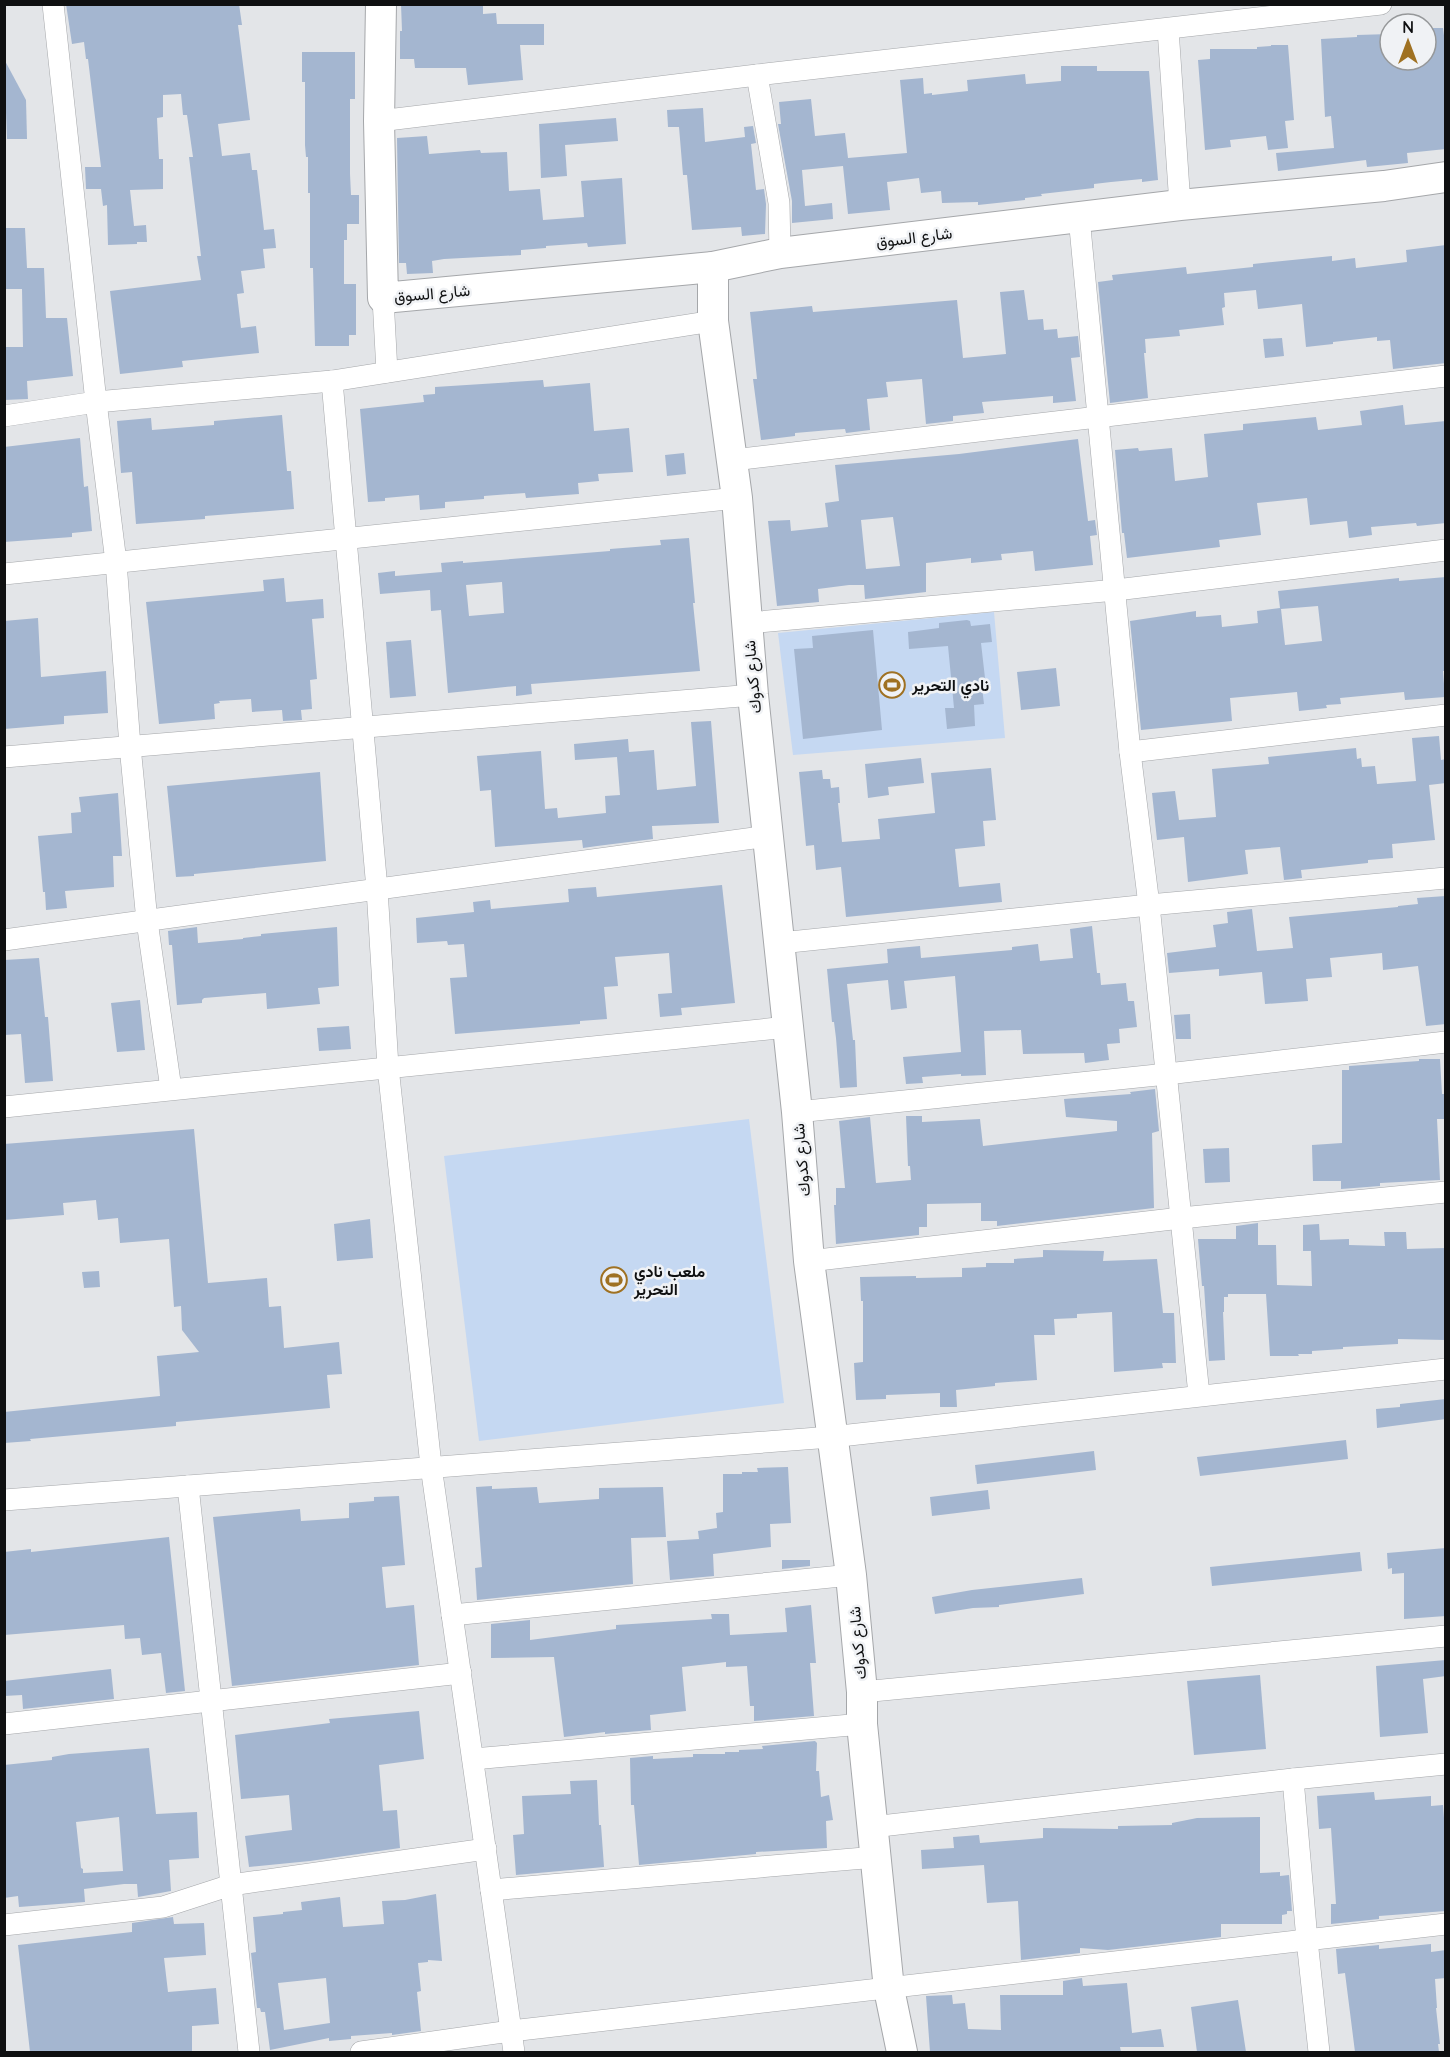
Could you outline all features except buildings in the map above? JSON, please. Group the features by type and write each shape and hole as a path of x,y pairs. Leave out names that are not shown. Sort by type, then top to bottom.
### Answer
{"street":[{"path":"53,4 96,402 116,562 130,746 147,921 171,1089"},
{"path":"381,4 379,121 387,372"},
{"path":"379,121 757,75 1168,29 1288,10 1381,4"},
{"path":"1168,29 1180,205"},
{"path":"757,75 779,204 780,253"},
{"name":"شارع السوق","path":"383,298 713,267 780,253 1180,205 1373,188 1446,177"},
{"path":"1079,217 1100,416 1130,752 1149,905 1199,1395"},
{"name":"شارع كدوك","path":"713,267 713,321 737,498 753,695 797,1112 809,1261 851,1575 862,1692 862,1724 889,1989 902,2052"},
{"path":"4,416 96,402 332,381 713,321"},
{"path":"733,460 1446,376"},
{"path":"332,381 377,889 388,1068 431,1466 514,2052"},
{"path":"4,574 737,498"},
{"path":"747,623 1116,590 1446,549"},
{"path":"4,757 753,695"},
{"path":"1130,752 1446,714"},
{"path":"4,940 768,836"},
{"path":"780,944 1149,905 1446,878"},
{"path":"4,1107 788,1027"},
{"path":"797,1112 1167,1074 1446,1042"},
{"path":"809,1261 1181,1218 1446,1192"},
{"path":"4,1500 831,1437 1446,1369"},
{"path":"188,1486 249,2052"},
{"path":"452,1616 851,1575"},
{"path":"862,1692 1446,1636"},
{"path":"4,1724 461,1673"},
{"path":"473,1759 862,1724"},
{"path":"872,1827 1446,1764"},
{"path":"1293,1779 1319,2052"},
{"path":"4,1925 163,1907 231,1885 486,1849"},
{"path":"491,1890 876,1857"},
{"path":"361,2052 511,2031 1446,1924"}],"shaded area":[{"name":"نادي التحرير","path":"994,612 1005,738 793,755 778,633"},
{"name":"ملعب نادي التحرير","path":"749,1119 784,1403 479,1441 444,1156"}],"place":[{"name":"نادي التحرير","path":"892,685"},
{"name":"ملعب نادي التحرير","path":"614,1280"}]}
